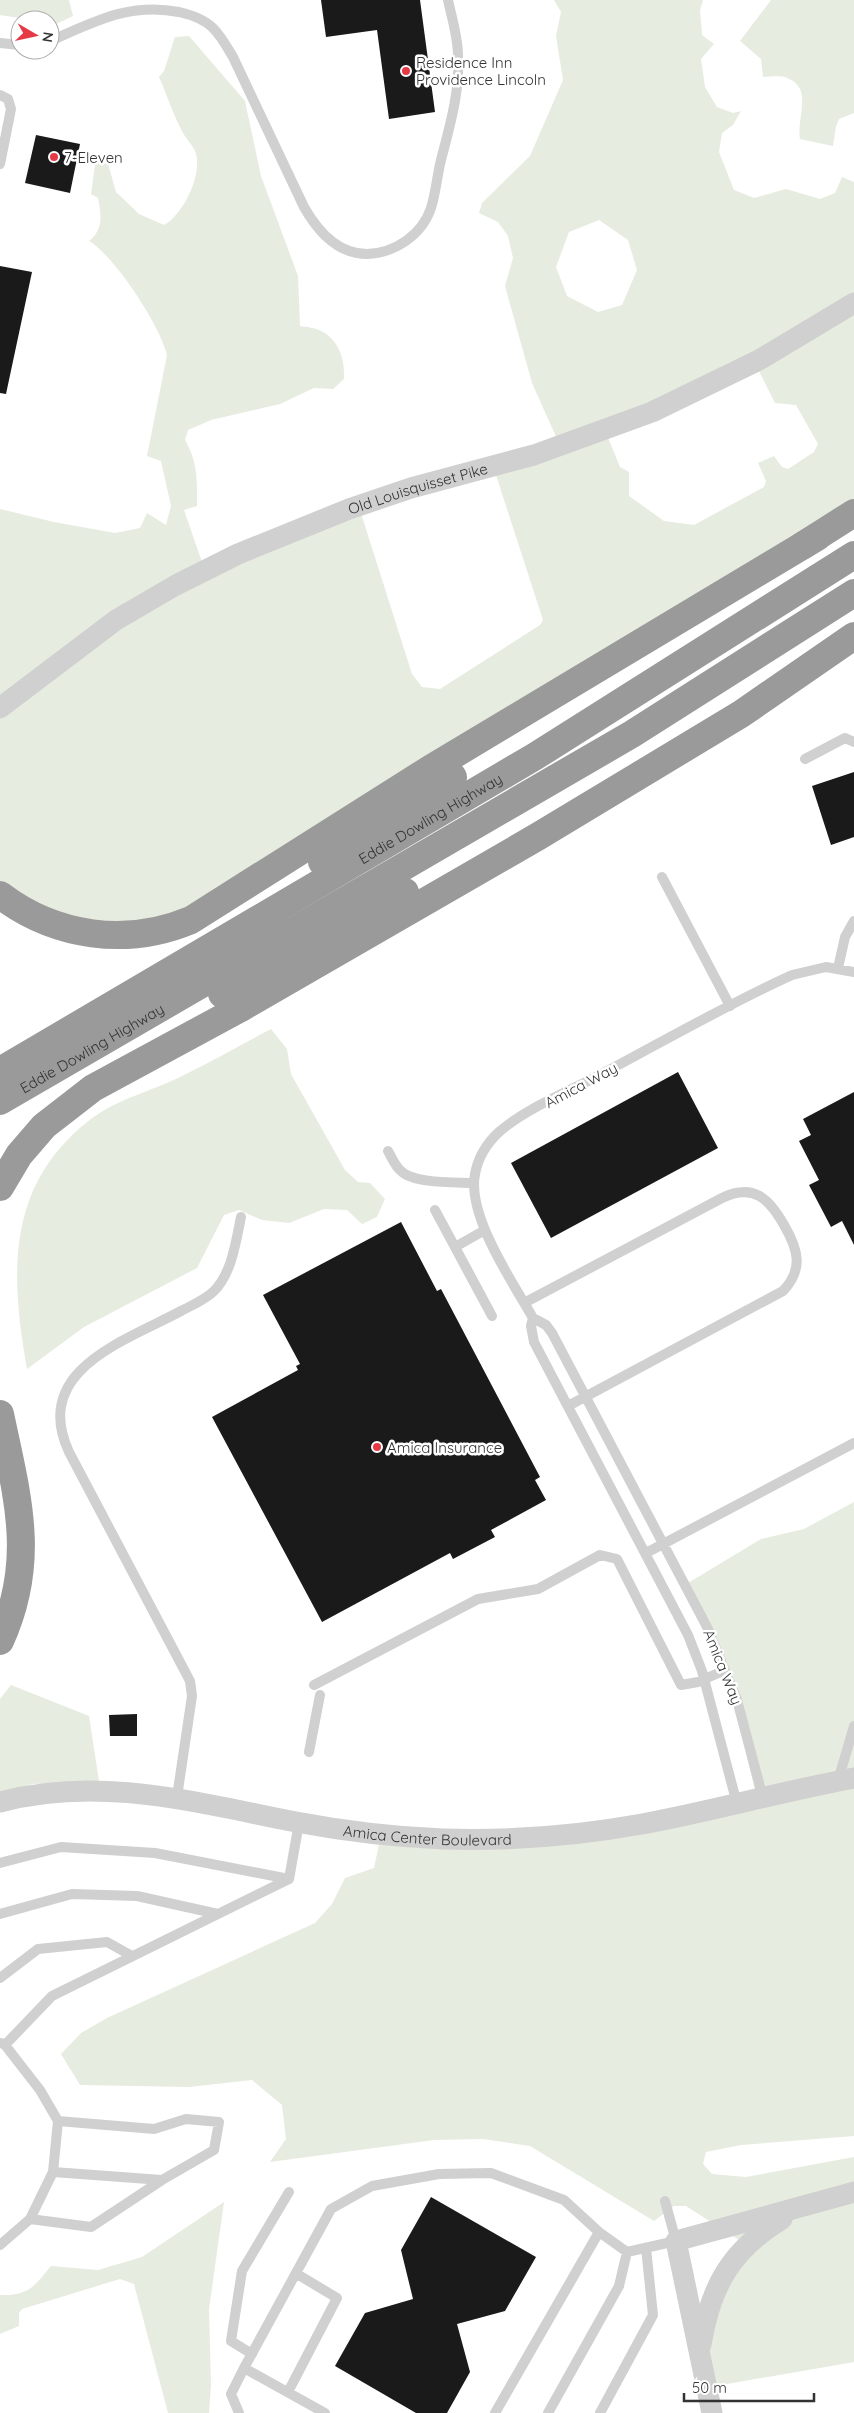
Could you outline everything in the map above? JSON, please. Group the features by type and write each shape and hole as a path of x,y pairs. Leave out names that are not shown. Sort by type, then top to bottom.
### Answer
{"highway":[{"path":"126,998 185,951 227,922 395,815 854,513"},
{"path":"0,895 39,919 75,931 92,934 143,934 176,927 191,920 430,769 817,537"},
{"name":"Eddie Dowling Highway","path":"0,1071 541,753 854,556"},
{"name":"Eddie Dowling Highway","path":"0,1101 632,734 854,593"},
{"path":"0,1117 614,776 851,638"},
{"path":"0,1187 19,1155 44,1126 93,1088 248,1004 537,837 741,714 851,638"},
{"path":"0,1414 20,1511 22,1541 16,1593 0,1641"},
{"path":"0,1503 4,1533 0,1576"}],"street":[{"name":"Old Louisquisset Pike","path":"0,708 116,620 176,585 238,554 349,509 411,488 534,455 652,412 759,360 854,303"},
{"name":"Amica Center Boulevard","path":"0,1802 35,1795 82,1791 133,1792 177,1797 299,1823 392,1835 513,1839 617,1828 846,1780"},
{"path":"712,2413 676,2241 854,2192"},
{"path":"700,2353 708,2313 727,2267 751,2240 802,2207"}],"lane":[{"path":"60,37 117,14 133,10 164,10 204,20 219,34 233,57 304,206 317,228 325,237 345,249 372,253 390,249 407,240 424,222 433,202 458,84 458,47 448,0"},
{"path":"0,94 8,99 10,104 4,127 0,161"},
{"path":"805,759 845,738 854,742"},
{"path":"662,877 730,1006"},
{"path":"838,968 845,937 854,921"},
{"name":"Amica Way","path":"763,1798 742,1716 725,1670 696,1605 552,1333 546,1325 533,1318 524,1303 486,1230 476,1205 474,1183 482,1152 498,1133 509,1124 730,1006 803,971 838,968 854,972"},
{"path":"388,1151 398,1168 407,1175 426,1180 474,1183"},
{"path":"524,1303 729,1194 745,1191 761,1196 778,1214 793,1240 798,1259 794,1277 783,1291 568,1406"},
{"path":"435,1210 492,1316"},
{"path":"177,1797 192,1696 190,1681 69,1452 62,1433 60,1414 63,1398 70,1382 87,1362 213,1292 228,1265 241,1217"},
{"path":"455,1247 486,1230"},
{"name":"Amica Way","path":"533,1318 530,1326 534,1342 646,1552 688,1636 704,1679 724,1748 737,1804"},
{"path":"646,1552 854,1443"},
{"path":"314,1685 478,1599 538,1589 600,1555 617,1559 681,1685 704,1679 725,1670"},
{"path":"309,1752 320,1695"},
{"path":"846,1780 854,1726"},
{"path":"289,1879 299,1823"},
{"path":"0,1863 61,1847 154,1853 289,1879"},
{"path":"0,2245 30,2219 53,2172 58,2121 40,2090 3,2044 52,1996 289,1879"},
{"path":"0,1914 72,1894 137,1896 218,1914"},
{"path":"0,1978 38,1949 108,1942 132,1956"},
{"path":"30,2219 91,2227 162,2180 214,2150 219,2122 186,2119 154,2129 58,2121"},
{"path":"53,2172 162,2180"},
{"path":"240,2413 231,2394 331,2210 372,2186 439,2174 491,2173 564,2200 598,2232 627,2252 676,2241 665,2201"},
{"path":"252,2354 231,2341 242,2271 289,2192"},
{"path":"495,2413 598,2232"},
{"path":"600,2413 653,2315 646,2248"},
{"path":"548,2413 619,2286 627,2252"},
{"path":"288,2392 338,2298 297,2274"},
{"path":"244,2368 325,2413"}],"shaded area":[{"path":"0,0 69,0 73,16 60,22 60,10 10,10 10,17 0,15"},
{"path":"554,0 703,0 700,10 702,35 714,44 701,59 705,87 717,107 733,113 741,111 733,125 722,133 719,152 734,190 754,198 786,189 820,199 835,193 842,177 854,182 854,508 162,926 101,941 0,908 0,509 54,522 115,533 140,528 147,513 166,525 171,506 161,461 147,456 167,355 156,327 135,293 111,261 89,241 97,232 100,221 98,198 91,194 96,158 106,157 116,192 139,214 164,225 171,220 185,203 197,170 195,151 183,134 159,77 164,71 175,37 189,36 245,101 261,176 298,276 300,326 321,331 334,341 344,365 344,379 333,389 314,388 280,404 211,420 188,430 185,440 195,464 197,506 184,510 202,562 359,507 412,674 422,687 440,689 540,625 543,620 495,472 557,439 532,383 505,286 513,258 508,236 498,222 479,213 482,203 530,156 563,80 556,36 561,12","holes":["599,220 628,240 637,270 622,305 598,312 567,296 556,267 569,232","755,363 775,403 796,405 818,444 814,452 788,469 782,467 774,456 758,463 766,481 764,487 694,525 664,521 629,496 629,472 620,467 605,430"]},
{"path":"771,0 854,0 854,113 839,119 833,146 800,139 802,96 800,89 795,83 785,77 763,77 761,59 740,41"},
{"path":"271,1029 287,1049 291,1074 345,1170 358,1182 370,1183 385,1199 377,1217 362,1224 347,1210 324,1209 289,1223 262,1220 239,1210 224,1215 197,1268 84,1327 27,1369 18,1299 17,1265 21,1232 29,1201 43,1172 63,1144 91,1119 102,1112 184,1075"},
{"path":"854,1502 854,2136 741,2145 706,2152 703,2164 712,2174 746,2177 854,2157 854,2362 704,2388 696,2356 739,2240 686,2206 674,2206 654,2221 530,2146 483,2139 434,2140 270,2162 286,2139 282,2105 252,2080 189,2087 80,2085 61,2054 81,2033 107,2018 315,1923 332,1904 345,1878 374,1868 381,1835 516,1835 756,1795 732,1693 683,1586 761,1539 804,1529"},
{"path":"11,1685 89,1716 99,1781 33,1784 0,1793 0,1699"},
{"path":"224,2202 209,2309 211,2385 209,2413 168,2413 134,2284 120,2279 22,2309 19,2313 19,2326 0,2334 0,2295 17,2294 30,2289 51,2266 98,2270 142,2257"}],"building":[{"name":"Residence Inn Providence Lincoln","path":"321,0 420,0 435,112 389,119 377,30 326,37"},
{"name":"7-Eleven","path":"36,135 80,144 70,193 25,183"},
{"path":"0,266 32,272 6,394 0,393"},
{"path":"854,772 854,837 831,845 812,786"},
{"path":"678,1072 718,1148 551,1238 511,1163"},
{"path":"854,1092 854,1245 842,1221 831,1227 809,1185 819,1180 799,1141 811,1135 803,1119"},
{"name":"Amica Insurance","path":"401,1222 437,1291 441,1289 540,1477 535,1480 546,1500 491,1530 495,1537 453,1559 450,1553 322,1622 212,1417 298,1370 296,1366 300,1364 263,1295"},
{"path":"137,1714 137,1736 110,1736 109,1715"},
{"path":"431,2197 536,2257 505,2311 457,2324 470,2372 447,2413 416,2413 335,2366 365,2313 413,2299 401,2250"}],"place":[{"name":"Residence Inn Providence Lincoln","path":"406,71"},
{"name":"7-Eleven","path":"54,157"},
{"name":"Amica Insurance","path":"377,1447"}]}
